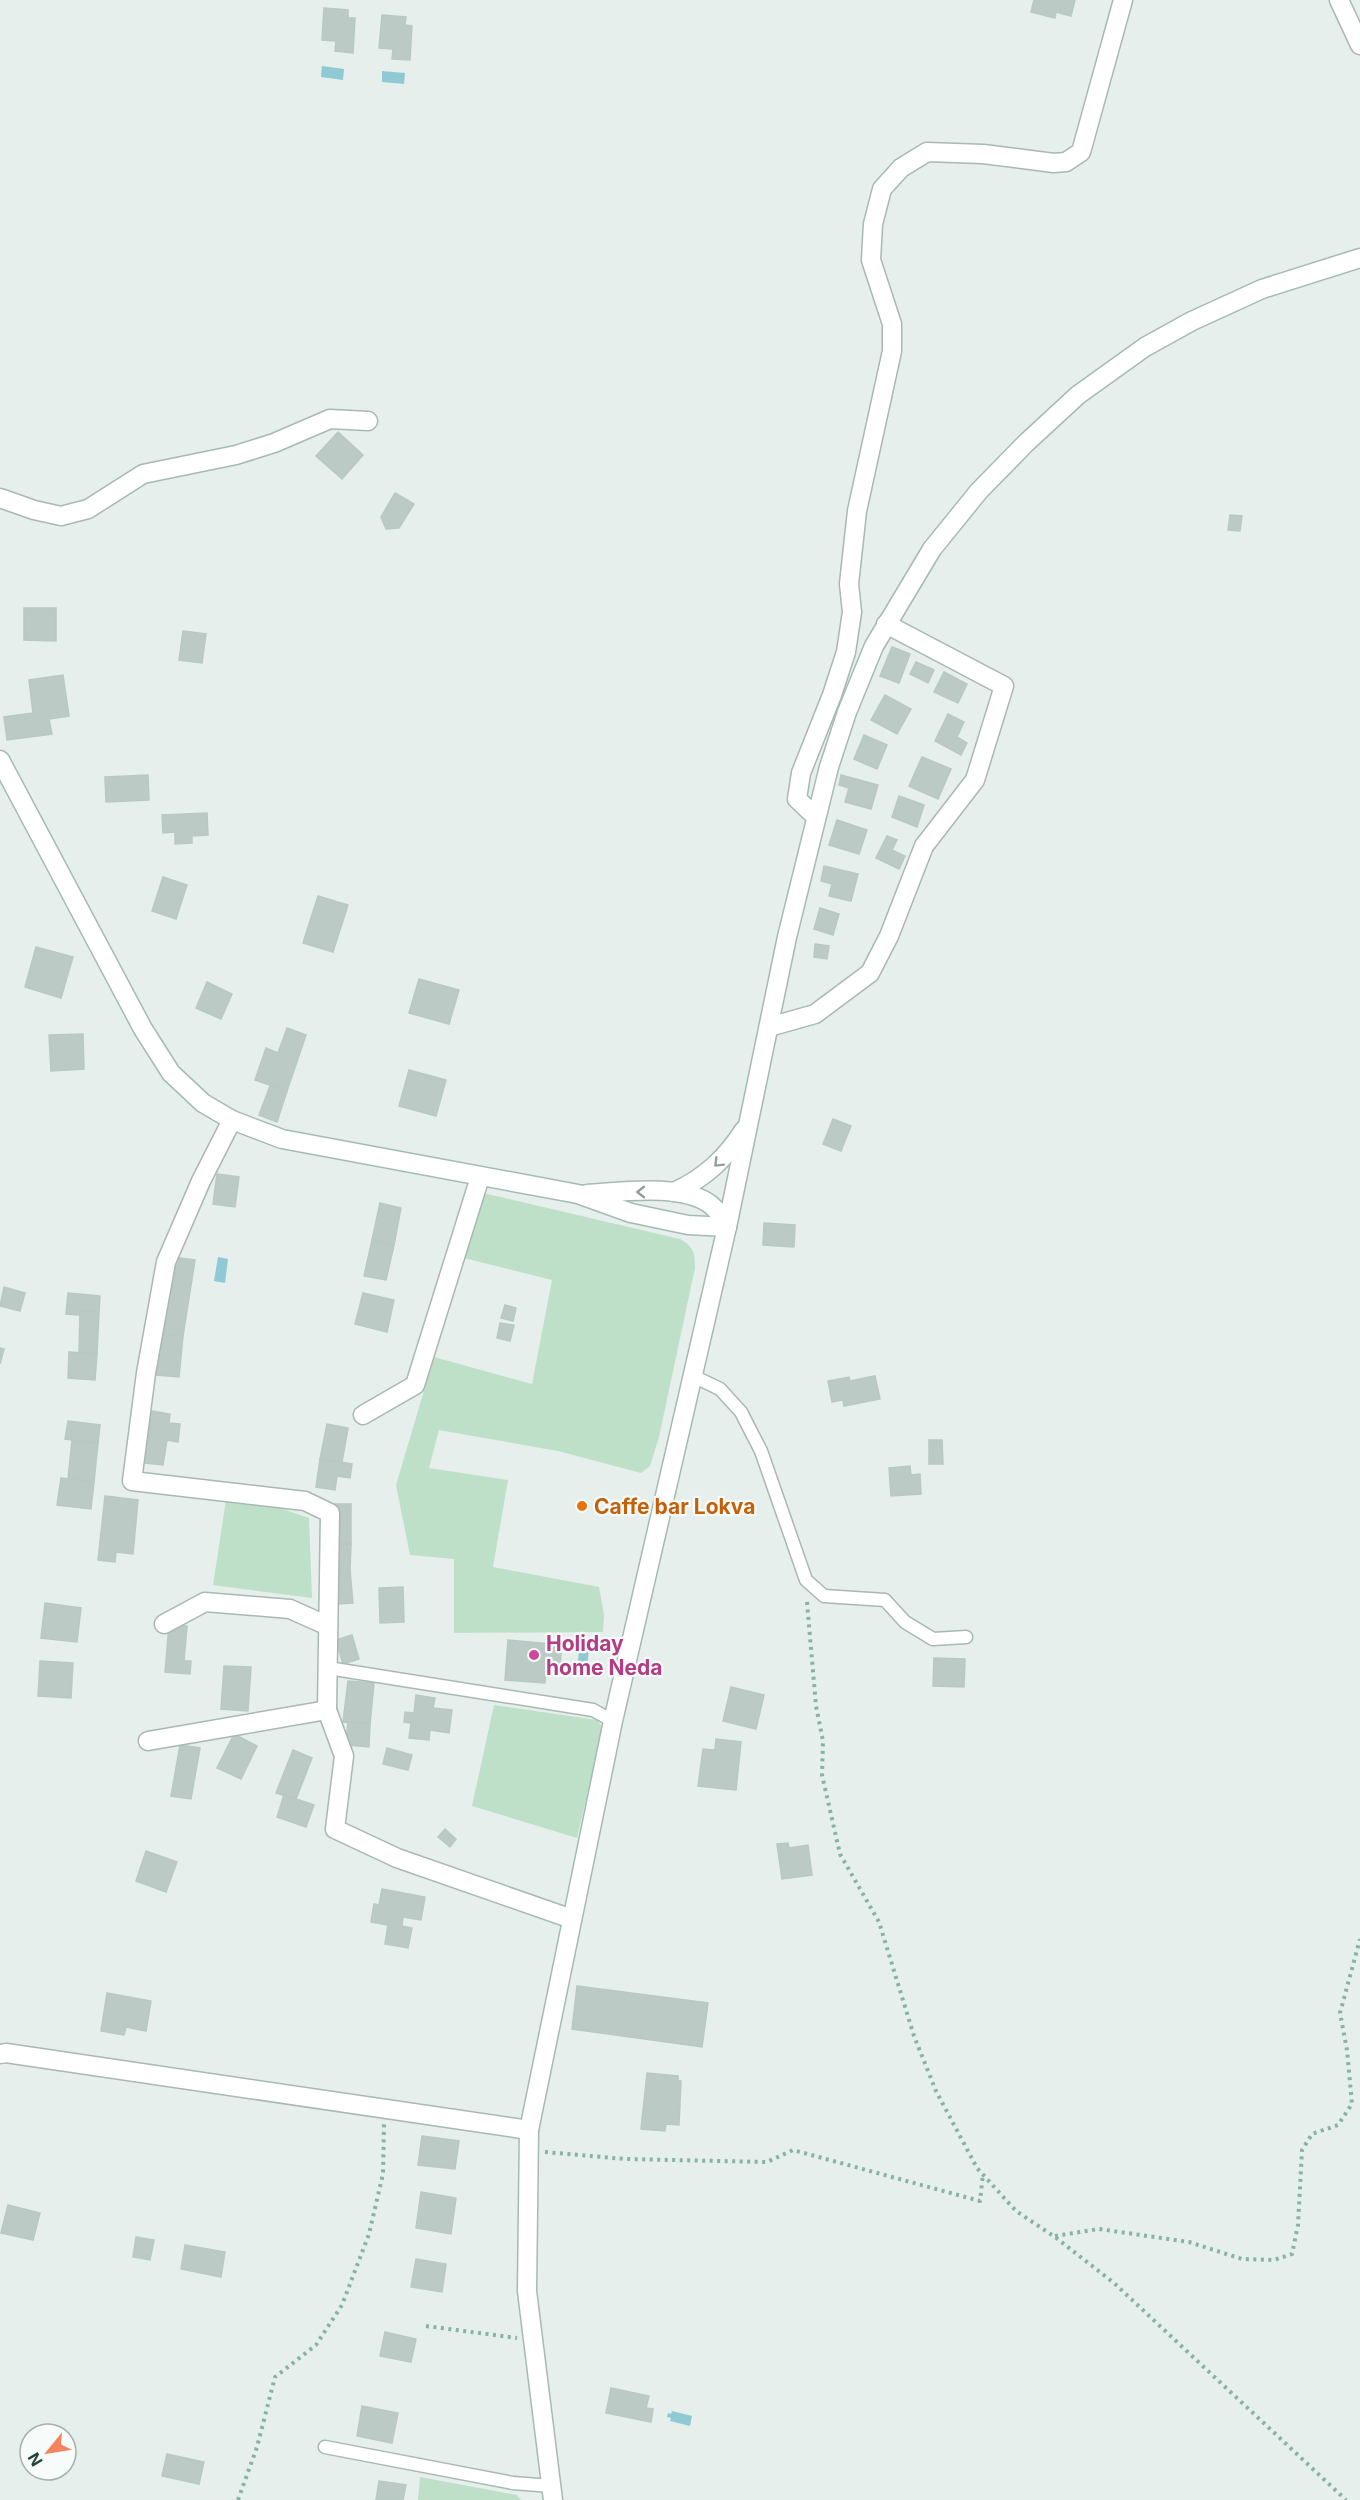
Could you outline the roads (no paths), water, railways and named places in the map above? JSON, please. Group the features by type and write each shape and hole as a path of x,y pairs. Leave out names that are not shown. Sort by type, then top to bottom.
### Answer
{"street":[{"path":"816,817 797,799 801,773 832,695 846,652 852,612 849,584 857,511 892,351 892,324 871,260 873,224 882,189 901,168 927,152 982,154 1054,163 1066,162 1081,152 1123,0"},
{"path":"1339,0 1360,45"},
{"path":"552,2493 527,2291 529,2130 613,1720 728,1227 787,937 828,767 847,712 874,645 932,549 979,491 1078,395 1145,347 1191,321 1262,289 1360,258"},
{"path":"0,498 34,510 62,516 88,509 143,474 236,455 330,419 368,422"},
{"path":"769,1027 815,1014 870,973 889,936 924,846 975,780 1004,686 886,624"},
{"path":"0,760 143,1029 171,1072 203,1103 232,1120 282,1139 578,1194 631,1213 688,1225 728,1227"},
{"path":"232,1120 201,1181 166,1262 146,1373 132,1481 305,1501 330,1513 327,1710 344,1756 335,1829 397,1858 572,1919"},
{"path":"674,1192 700,1179 719,1163 750,1121"},
{"path":"363,1415 415,1385 480,1177"},
{"path":"578,1194 674,1192 695,1196 710,1204 720,1213 728,1227"},
{"path":"164,1624 205,1602 290,1609 328,1626"},
{"path":"148,1741 327,1710"},
{"path":"0,2054 529,2130"}],"lane":[{"path":"693,1376 720,1389 741,1412 761,1451 806,1580 824,1596 885,1600 904,1622 933,1639 966,1637"},
{"path":"328,1668 593,1710 613,1720"},
{"path":"325,2447 513,2482 552,2493"}],"water":[{"path":"322,66 344,69 343,80 321,77"},
{"path":"382,71 405,73 404,84 382,82"},
{"path":"218,1257 228,1259 225,1283 214,1281"},
{"path":"579,1648 589,1649 586,1676 577,1676"},
{"path":"672,2411 692,2416 690,2426 670,2421 671,2418 667,2417"}],"place":[{"name":"Caffe bar Lokva","path":"582,1506"},
{"name":"Holiday home Neda","path":"534,1655"}]}
